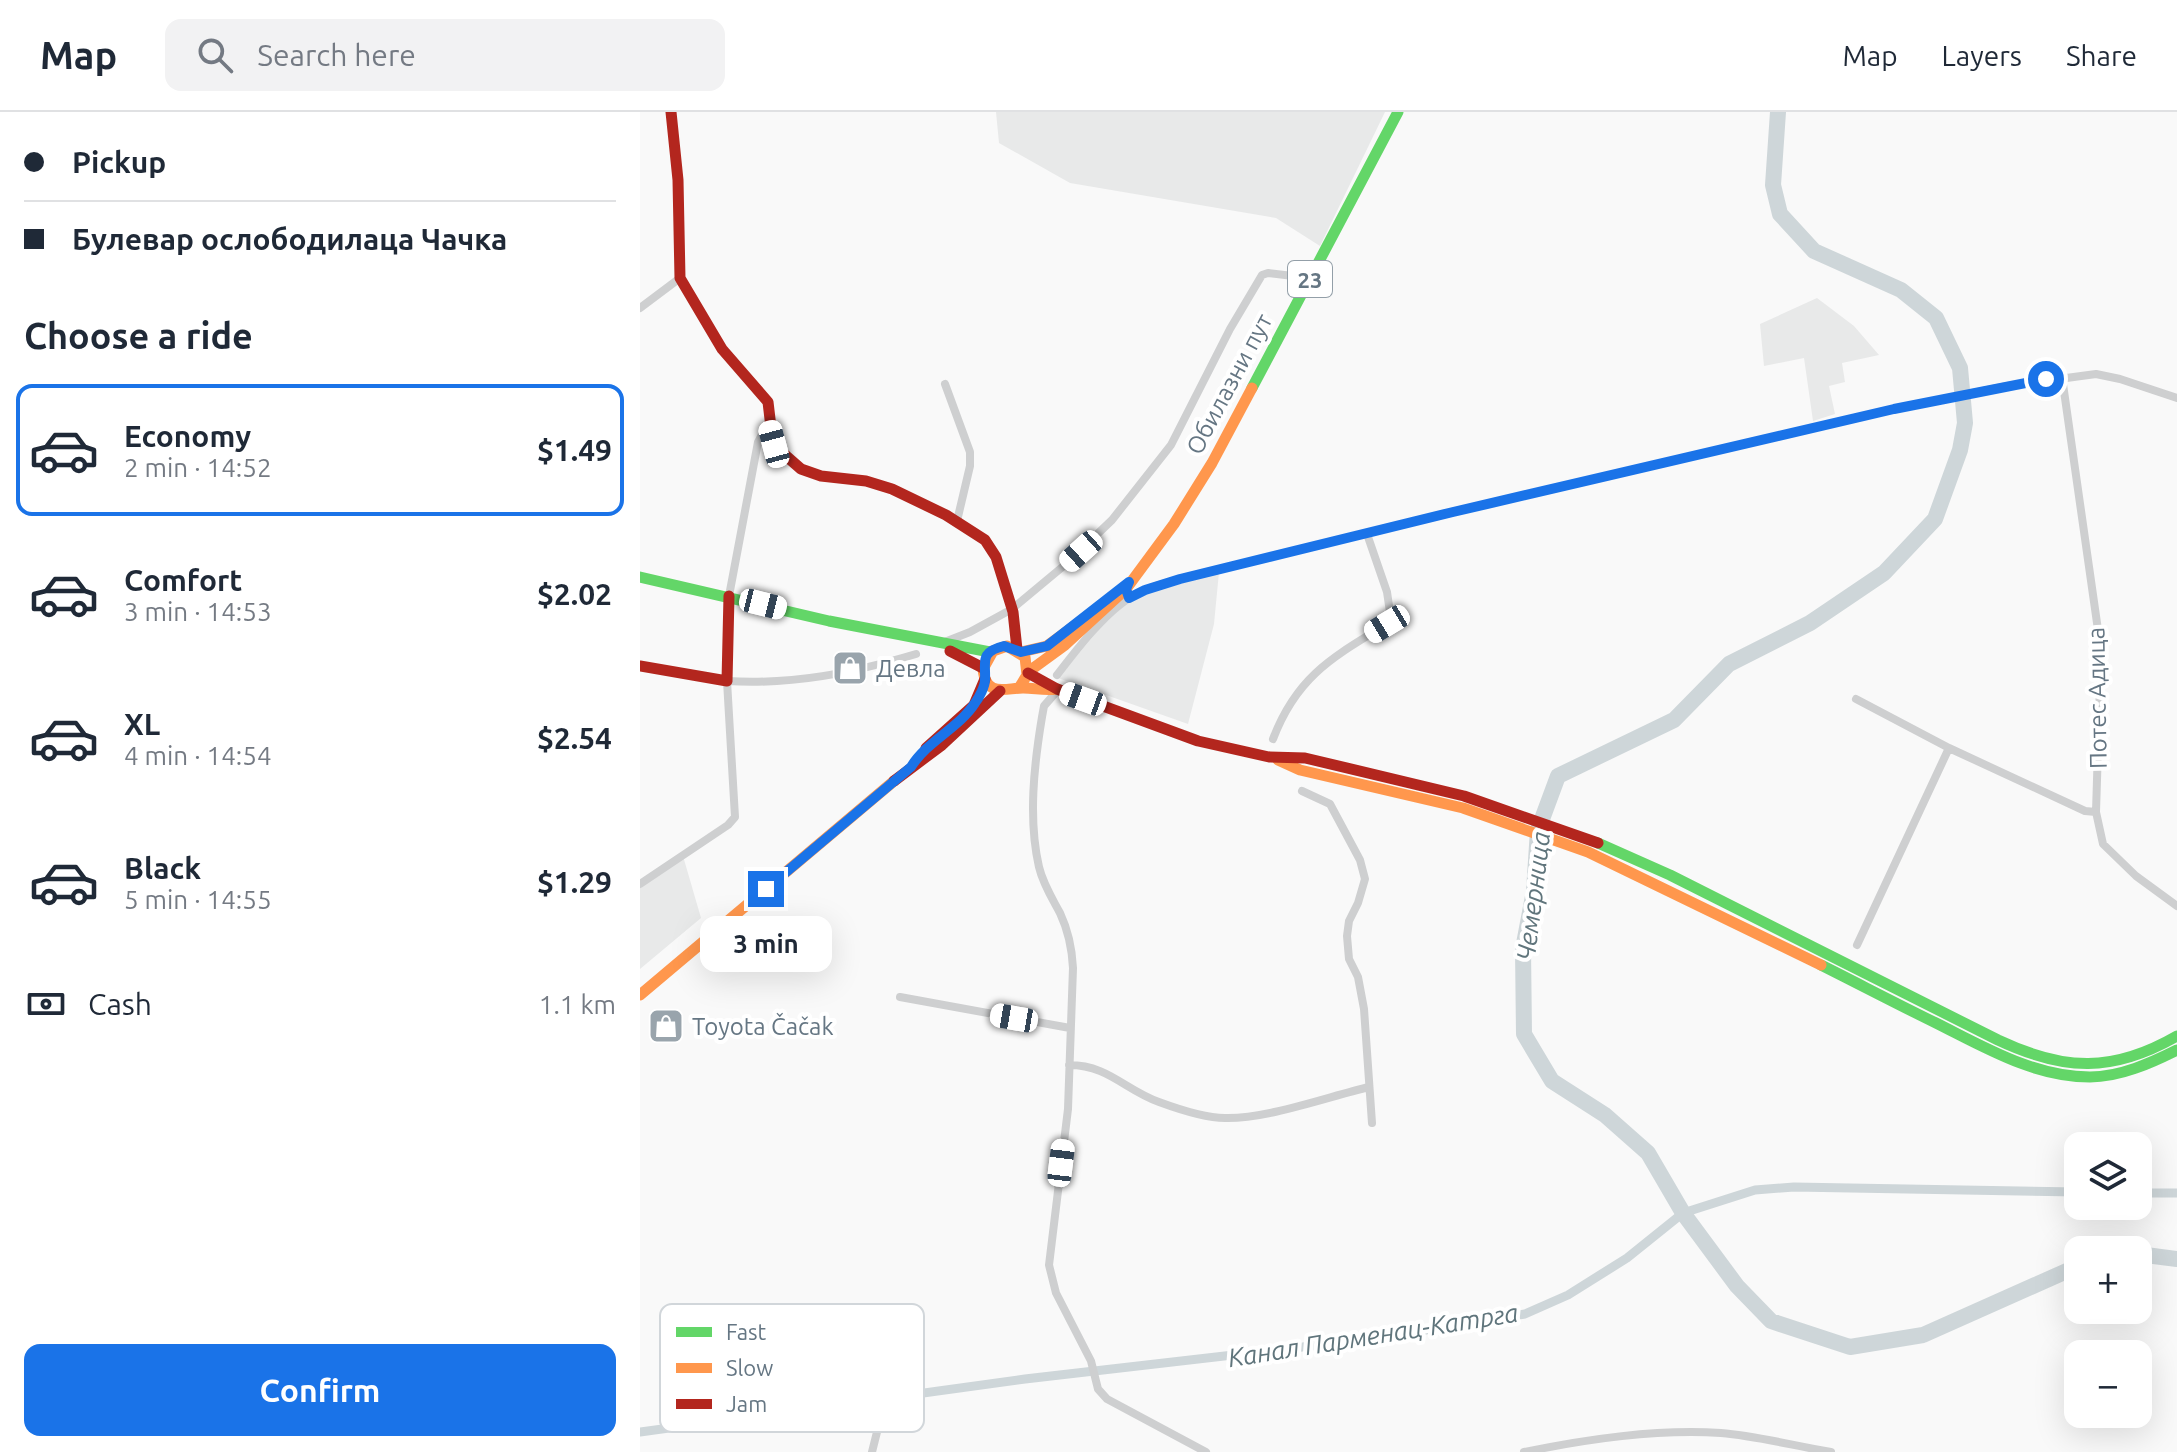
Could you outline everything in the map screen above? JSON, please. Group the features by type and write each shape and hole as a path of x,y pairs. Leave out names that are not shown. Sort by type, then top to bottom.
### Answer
{"main road":[{"path":"671,112 678,180 680,278 722,349 768,402 768,423 774,444 783,455 816,477 877,484 957,521 984,539 994,552 1012,609 1018,634 1014,649 1028,663 1028,673 1198,741 1269,757 1305,758 1589,839 1670,875 1998,1040 2052,1062 2099,1064 2124,1059 2158,1048 2177,1036"},
{"name":"Обилазни пут","path":"1128,590 1195,493 1398,112"},
{"path":"640,577 729,596 829,621 841,627 990,652 974,705 921,753 911,767"},
{"name":"23","path":"990,652 1043,647 1128,590"},
{"name":"23","path":"1019,688 1028,673 1128,590"},
{"path":"640,666 727,681 729,596"},
{"path":"940,646 958,654 984,674 990,686 1000,691"},
{"path":"1055,652 1051,669 1056,685"},
{"path":"640,995 911,767 942,745 1000,691 1019,688 1046,692 1056,685"},
{"path":"1464,802 1588,852 1666,888 1992,1051 2050,1074 2092,1077 2113,1074 2155,1061 2177,1050"}],"street":[{"path":"940,646 1012,609 1096,537 1171,445 1230,329 1262,276 1268,273 1310,278"},
{"path":"640,308 680,278"},
{"path":"1206,1452 1107,1399 1098,1389 1093,1367 1056,1293 1049,1265 1068,1109 1071,948 1066,927 1048,893 1039,866 1032,810 1042,717 1044,706 1056,685 1128,590 1156,586 1986,390 2062,377 2104,375 2177,398"},
{"name":"Потес Адица","path":"2062,377 2101,651 2096,812"},
{"path":"945,384 970,452 970,466 957,521"},
{"path":"729,596 758,442 768,423"},
{"path":"1273,739 1281,717 1295,695 1328,660 1391,619 1387,592 1367,534"},
{"path":"640,884 728,825 735,817 727,681 791,682 843,673 916,654"},
{"path":"1856,699 1949,748 2085,811 2096,812 2103,844 2136,876 2177,906"},
{"path":"1857,945 1949,748"},
{"path":"1302,791 1330,804 1360,860 1365,879 1349,921 1347,936 1349,959 1358,977 1364,1009 1372,1123"},
{"path":"900,997 1070,1028"},
{"path":"1069,1065 1084,1065 1105,1071 1142,1095 1161,1103 1223,1118 1282,1109 1369,1087"},
{"path":"872,1452 877,1432"},
{"path":"1524,1452 1626,1435 1680,1432 1724,1433 1831,1452"}],"shaded area":[{"path":"996,112 1385,112 1320,246 1276,218 1070,183 999,143"},
{"path":"1817,298 1854,326 1879,355 1842,363 1845,382 1829,386 1835,414 1813,421 1804,358 1764,366 1760,324"},
{"path":"1219,572 1214,624 1188,724 1058,678 1102,626 1132,598"},
{"path":"683,856 701,918 640,969 640,884"}],"waterway":[{"name":"Чемерница","path":"1778,112 1773,185 1780,214 1814,251 1901,290 1936,318 1960,368 1965,423 1960,450 1935,519 1884,573 1810,623 1729,664 1674,720 1558,776 1538,830 1534,891 1523,949 1524,1034 1552,1081 1605,1115 1648,1153 1683,1213 1737,1286 1771,1321 1850,1347 1923,1335 2064,1272"},
{"name":"Канал Парменац-Катрга","path":"924,1393 1363,1340 1525,1314 1568,1295 1627,1258 1683,1213 1755,1190 1794,1187 2064,1192"},
{"name":"Канал Парменац-Катрга","path":"2152,1193 2177,1193"},
{"name":"Чемерница","path":"2152,1256 2177,1259"},
{"name":"Канал Парменац-Катрга","path":"640,1432 660,1429"}],"traffic: fast":[{"path":"1252,388 1398,112"},
{"path":"640,577 829,621 990,652"},
{"path":"1598,843 1670,875 1998,1040 2045,1058 2088,1064 2110,1062 2131,1057 2177,1036"},
{"path":"1821,965 1991,1051 2049,1072 2090,1077 2113,1075 2177,1050"}],"traffic: slow":[{"path":"1028,672 1065,645 1126,589 1174,524 1212,463 1252,388"},
{"path":"1021,652 1047,646 1077,624"},
{"path":"1019,688 1027,675 1025,657 1007,646 993,651 983,669 992,688 1057,689"},
{"path":"1278,760 1300,770 1463,808 1588,852 1821,965"},
{"path":"640,995 894,781"}],"traffic: jam":[{"path":"671,112 678,180 680,278 722,349 768,402 772,436 777,448 801,469 821,476 866,481 892,489 946,515 985,540 996,557 1013,612 1017,649"},
{"path":"640,666 727,681 729,596"},
{"path":"950,651 983,668"},
{"path":"1028,673 1057,689 1198,741 1269,757 1305,758 1464,796 1598,843"},
{"path":"926,748 974,705 985,679"},
{"path":"894,781 942,745 1000,691"}],"place":[{"name":"Девла","path":"850,668"},
{"name":"Toyota Čačak","path":"666,1026"}],"route":[{"path":"766,889 911,767 921,753 974,705 985,679 984,661 990,652 1004,646 1021,652 1047,646 1129,582 1126,589 1129,598 1138,592 1180,579 1453,512 1894,409 2046,379"}]}
